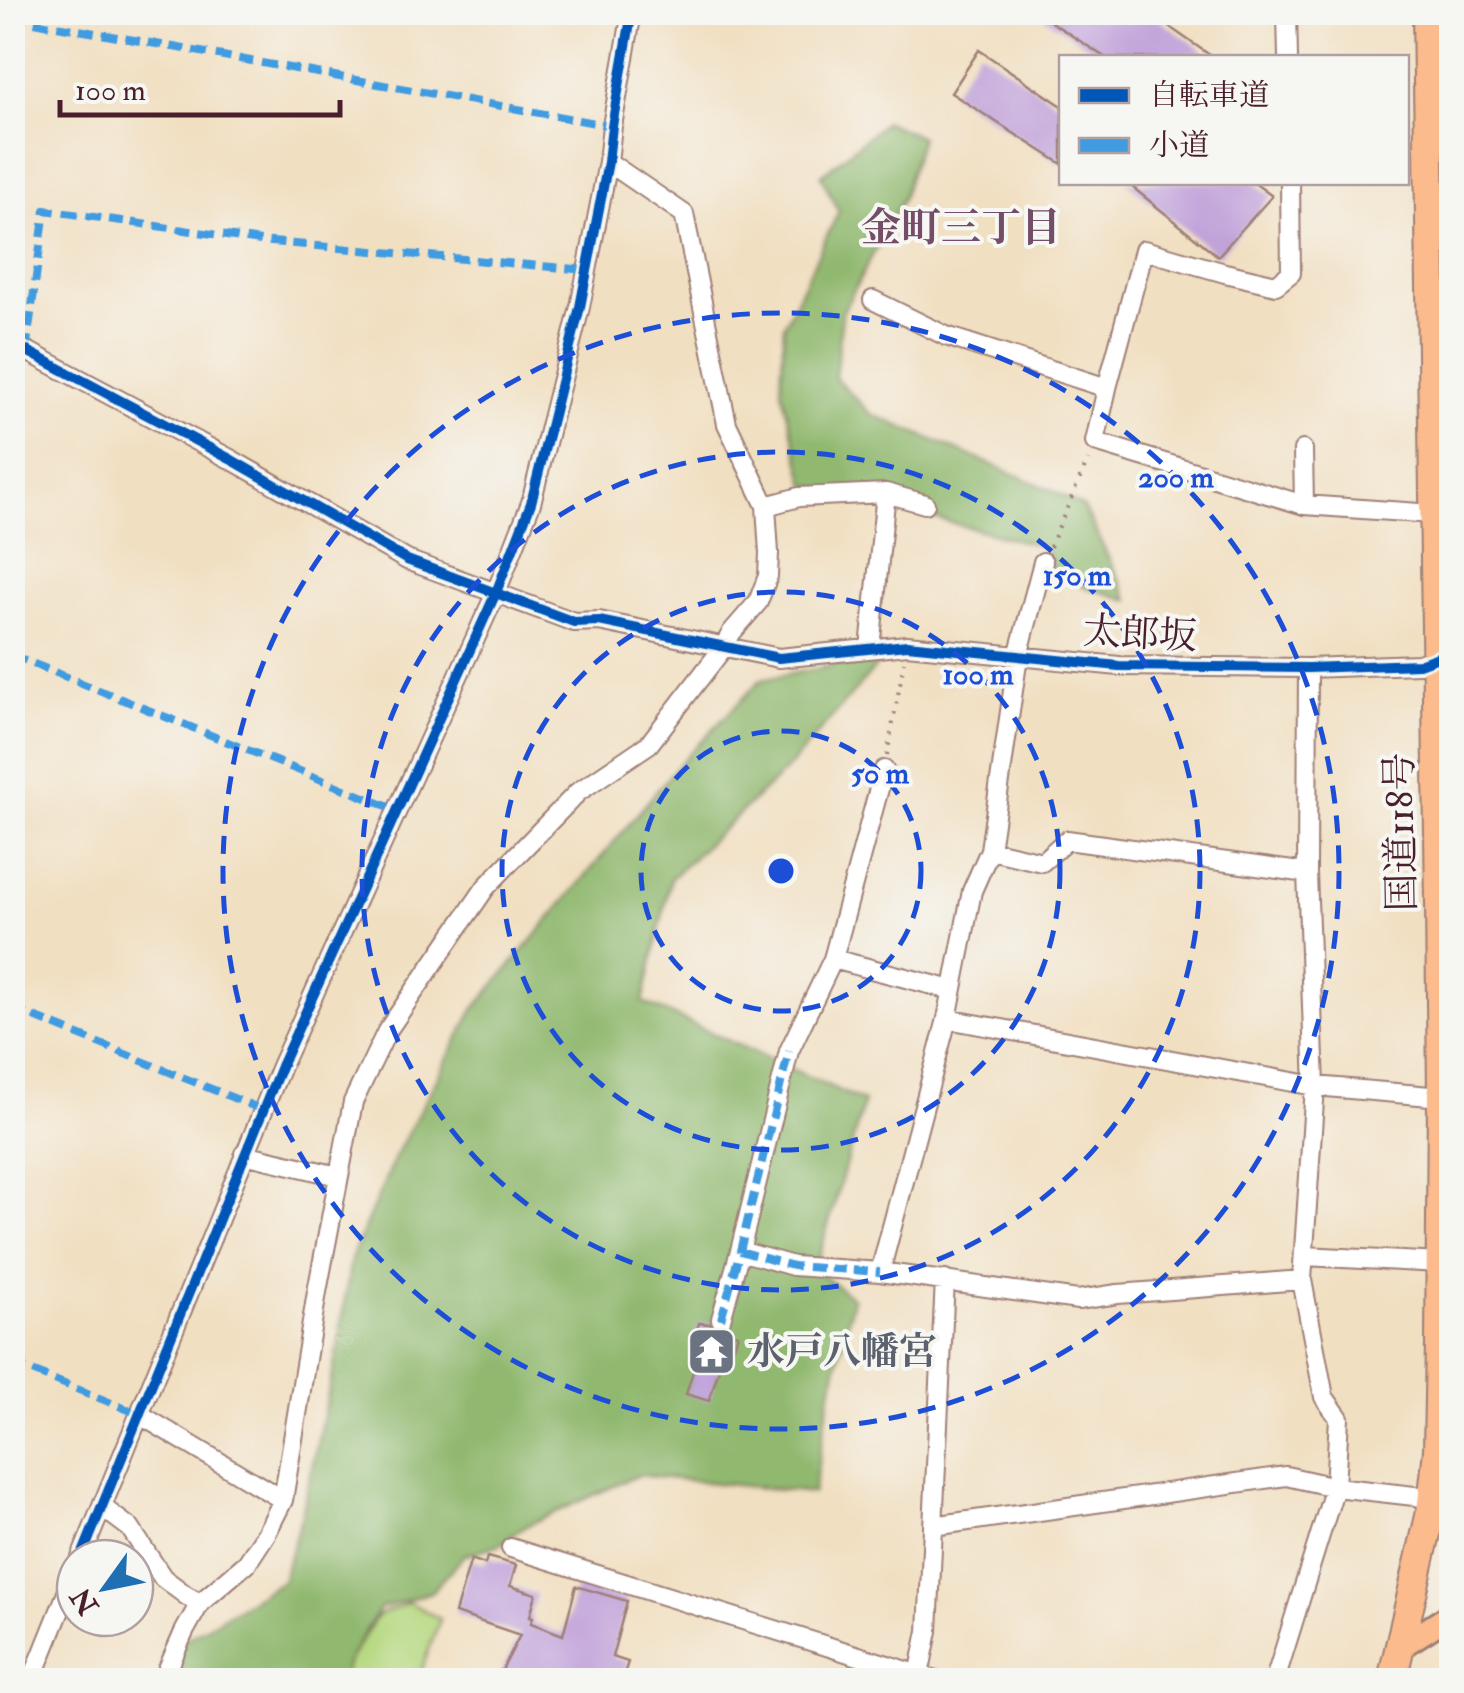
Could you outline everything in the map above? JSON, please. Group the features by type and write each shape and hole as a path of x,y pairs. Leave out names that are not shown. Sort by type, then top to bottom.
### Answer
{"highway":[{"name":"国道118号","path":"1392,1680 1438,1509 1446,1342 1441,1263 1446,904 1444,655 1428,12"}],"main road":[{"path":"1400,1647 1452,1614"}],"street":[{"path":"89,1538 282,1064 496,595 532,503 580,307 632,12"},
{"path":"1287,12 1288,55"},
{"path":"163,1680 200,1603 247,1563 283,1500 316,1292 354,1102 388,1031 486,887 578,792 649,744 758,602 768,576 766,506 726,424 684,214 608,162"},
{"path":"1290,185 1291,273 1276,285 1144,250 1095,442 1304,505 1440,529"},
{"path":"873,300 946,336 1107,388"},
{"name":"太郎坂","path":"12,343 232,460 407,560 574,622 599,621 779,658 908,644 1119,666 1308,668 1419,664 1444,655"},
{"path":"1304,450 1304,505"},
{"path":"766,506 799,497 886,493 925,504"},
{"path":"870,648 886,493"},
{"path":"880,1272 947,1019 972,891 990,850 1018,656 1044,562"},
{"path":"1275,1680 1334,1486 1339,1418 1324,1397 1302,1280 1314,1086 1307,873 1308,668"},
{"path":"720,1319 788,1051 833,960 884,770"},
{"path":"990,850 1042,862 1067,840 1307,873"},
{"path":"833,960 952,990"},
{"path":"947,1019 1314,1086 1442,1096"},
{"path":"244,1154 338,1176"},
{"path":"740,1251 793,1266 880,1272 1078,1300 1302,1280"},
{"path":"1304,1256 1441,1263"},
{"path":"511,1548 924,1679 946,1280"},
{"path":"139,1414 283,1500"},
{"path":"933,1526 1286,1476 1438,1509"},
{"path":"102,1507 130,1528 162,1578 200,1603"},
{"path":"32,1680 55,1623"}],"path":[{"path":"1044,562 1095,442"},
{"path":"884,770 908,644"}],"green space":[{"path":"885,122 921,137 902,199 842,313 835,378 871,414 1052,490 1084,508 1129,600 1056,578 1045,547 806,485 781,389 784,325 839,211 821,176"},
{"path":"886,655 787,769 671,878 643,1002 864,1102 815,1270 853,1298 830,1395 813,1493 638,1475 523,1527 501,1544 464,1555 431,1592 379,1609 349,1659 342,1680 172,1680 183,1641 282,1581 301,1518 337,1352 351,1259 395,1157 473,1011 680,763 761,680"},
{"path":"409,1602 440,1619 418,1680 336,1680 377,1616"}],"building":[{"path":"1036,12 1148,12 1210,55 1101,55"},
{"path":"979,50 1059,104 1059,162 951,93"},
{"path":"1130,185 1257,185 1272,196 1218,256"},
{"path":"699,1323 710,1324 719,1331 730,1327 729,1332 738,1334 730,1359 723,1356 709,1401 686,1394 700,1349 692,1347"},
{"path":"487,1557 516,1565 510,1586 536,1594 531,1623 563,1635 576,1586 627,1601 612,1657 628,1662 622,1680 497,1680 520,1635 455,1613 471,1559 485,1564"}],"marked path":[{"path":"12,18 612,126"},
{"path":"26,351 45,210 261,241 586,270"},
{"path":"12,655 399,811"},
{"path":"12,1008 263,1110"},
{"path":"721,1319 789,1051"},
{"path":"740,1251 793,1266 880,1272"},
{"path":"12,1363 139,1414"}],"cycle path":[{"path":"89,1538 282,1064 495,595 531,503 580,307 632,12"},
{"path":"12,343 232,460 407,560 574,622 599,621 779,658 907,645 1119,666 1308,668 1419,664 1452,652"}],"place":[{"name":"水戸八幡宮","path":"712,1352"}],"district":[{"name":"金町三丁目","path":"961,228"}]}
